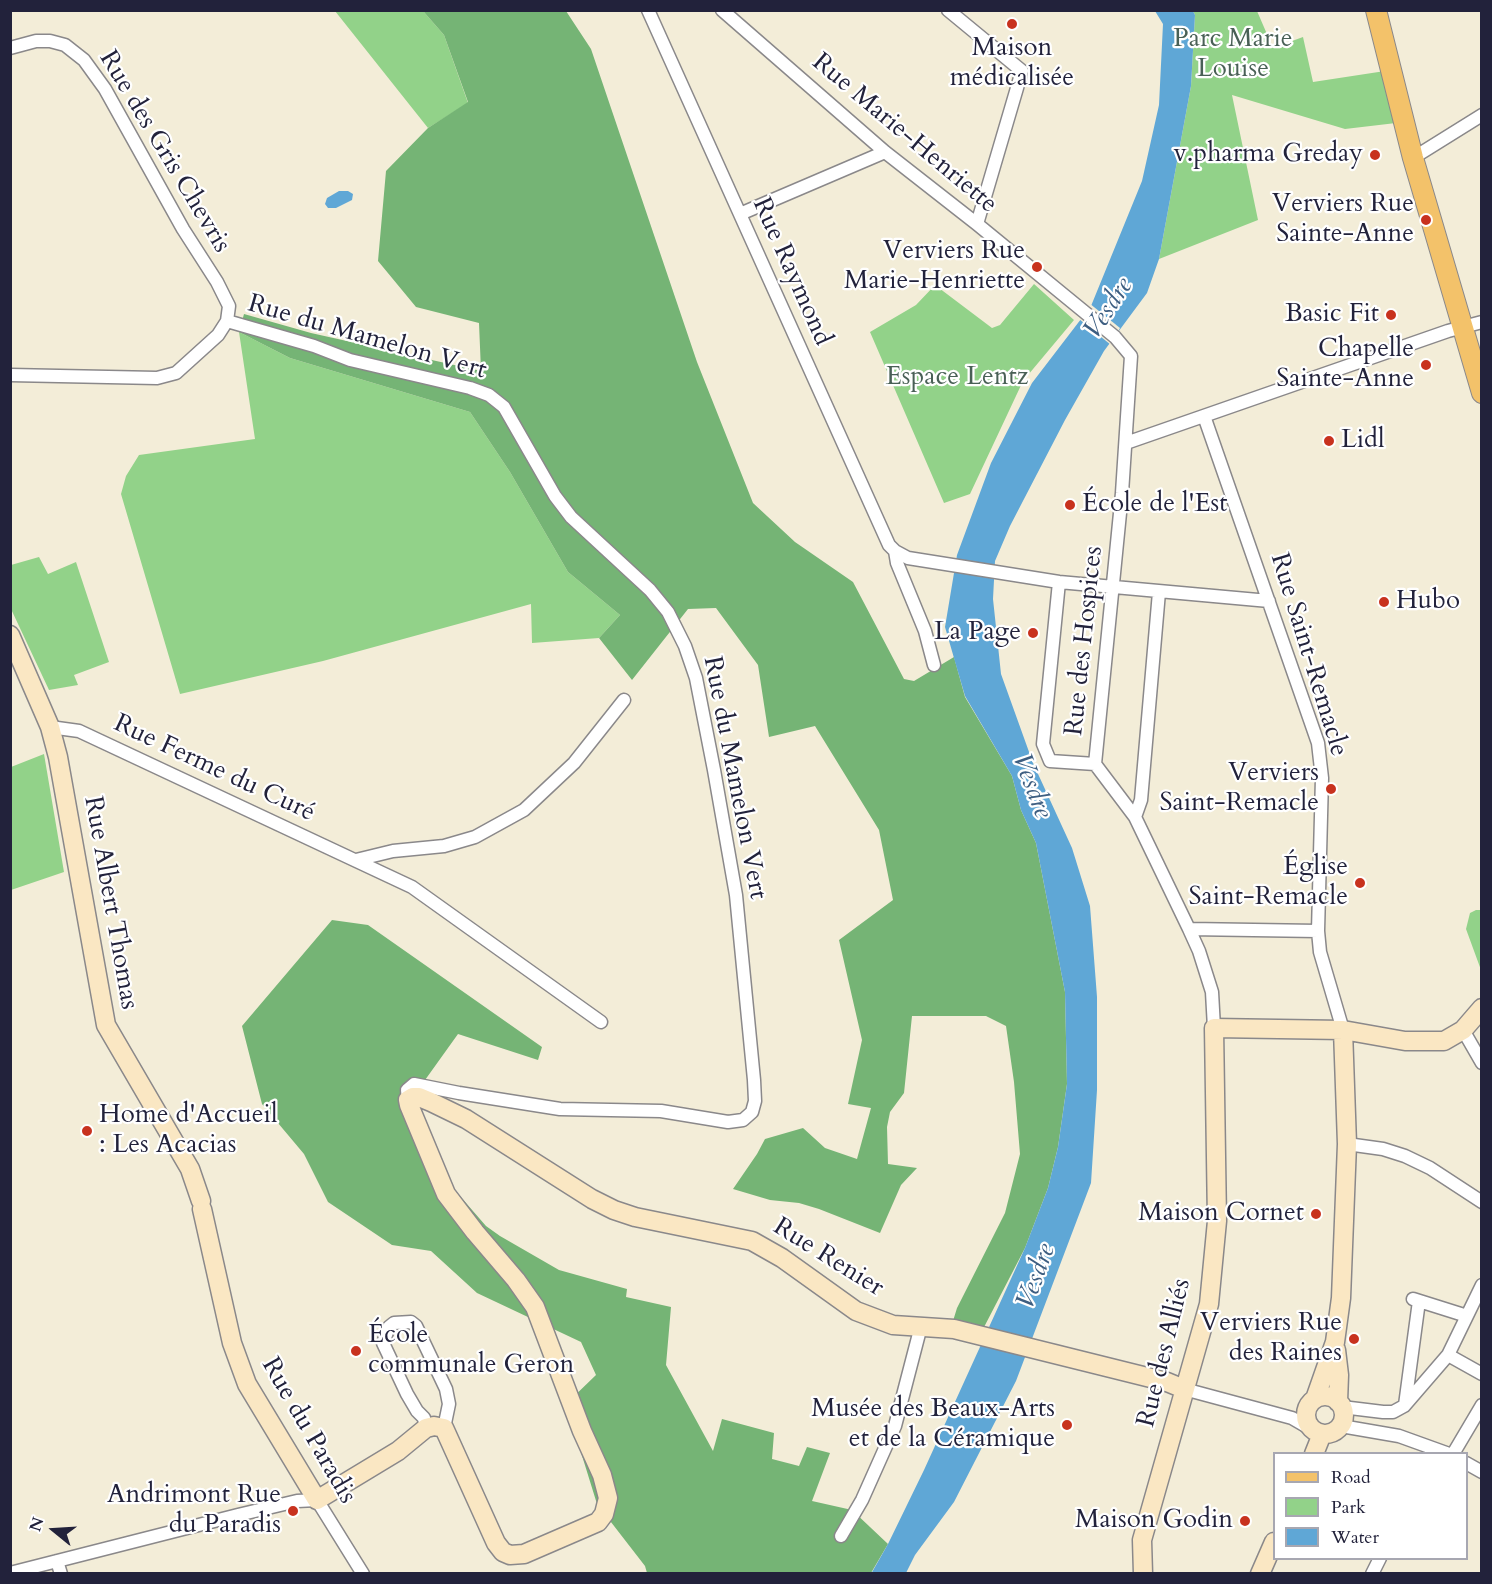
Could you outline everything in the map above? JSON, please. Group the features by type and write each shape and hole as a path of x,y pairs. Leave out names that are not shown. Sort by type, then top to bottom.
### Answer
{"main road":[{"path":"1376,10 1413,158 1472,325 1482,393"}],"street":[{"name":"Rue Raymond","path":"648,10 889,545 895,551 897,563 926,631 934,664"},
{"name":"Rue Marie-Henriette","path":"722,10 885,152 1115,337"},
{"path":"948,10 1022,71 977,224"},
{"name":"Rue des Gris Chevris","path":"10,48 36,41 50,41 65,45 84,60 105,89 183,229 218,282 229,306 227,321"},
{"path":"1413,158 1482,115"},
{"path":"740,214 885,152"},
{"path":"10,375 157,378 176,373 218,335 227,321"},
{"name":"Rue du Mamelon Vert","path":"227,321 314,346 350,360 470,388 489,395 504,407 555,496 571,517 650,590 668,612 686,646 696,678 736,895 754,1080 755,1101 752,1112 743,1120 728,1122 661,1111 583,1111 459,1094 414,1084 407,1090 408,1100"},
{"path":"1126,443 1448,331 1472,325"},
{"name":"Rue des Hospices","path":"1115,337 1131,356 1126,443 1095,764 1135,817 1190,929"},
{"name":"Rue Saint-Remacle","path":"1204,416 1318,743 1322,778 1318,931 1320,952 1342,1030"},
{"path":"895,551 908,558 1059,582 1269,602"},
{"path":"1059,582 1043,744 1050,761 1095,764"},
{"path":"1135,817 1141,800 1159,592"},
{"name":"Rue Albert Thomas","path":"10,635 50,727 58,757 106,1025 190,1169 201,1205"},
{"path":"356,860 393,851 444,846 475,837 524,810 574,763 624,699"},
{"name":"Rue Ferme du Curé","path":"50,727 79,731 412,887 601,1022"},
{"path":"1190,929 1318,931"},
{"name":"Rue des Alliés","path":"1143,1574 1142,1540 1209,1304 1217,1221 1212,992 1190,929"},
{"path":"1214,1029 1342,1030 1406,1041 1444,1041 1464,1030 1482,1008"},
{"path":"1335,1342 1340,1405 1344,1417 1341,1426 1335,1432 1317,1432 1308,1424 1307,1411 1315,1399 1335,1342 1341,1298 1347,1144 1342,1030"},
{"path":"1464,1030 1482,1063"},
{"name":"Rue Renier","path":"408,1100 419,1097 466,1119 592,1199 614,1210 636,1217 753,1241 782,1258 856,1311 893,1325 954,1329 1167,1382 1184,1389 1292,1418 1317,1432"},
{"path":"10,1573 258,1510 317,1500 435,1428 449,1404 446,1389 416,1326 411,1322 394,1323 389,1327 383,1343 407,1394 417,1411 435,1428 503,1552 510,1555 524,1554 598,1522 604,1514 608,1498 602,1475 582,1431 535,1307 446,1194 408,1100"},
{"path":"1347,1144 1383,1149 1405,1156 1430,1167 1482,1202"},
{"name":"Rue du Paradis","path":"201,1205 232,1343 247,1384 363,1574"},
{"path":"1315,1399 1325,1396 1340,1405 1383,1412 1393,1412 1404,1406 1448,1355 1482,1285"},
{"path":"1404,1406 1415,1300 1467,1316"},
{"path":"841,1536 862,1500 895,1426 921,1326"},
{"path":"1448,1355 1482,1374"},
{"path":"1452,1452 1482,1405"},
{"path":"1341,1426 1399,1436 1445,1452"},
{"path":"1314,1452 1317,1432"},
{"path":"1468,1464 1482,1472"},
{"path":"1260,1574 1273,1546"},
{"path":"1372,1574 1379,1560"},
{"path":"57,1561 61,1574"}],"green space":[{"path":"335,11 423,11 444,35 468,103 428,128"},
{"path":"423,11 566,11 591,49 697,362 753,503 795,542 853,582 904,679 914,681 954,657 965,697 1012,776 1021,810 1036,843 1065,992 1067,1084 1058,1147 1048,1188 1025,1248 982,1331 953,1321 957,1308 1005,1213 1020,1154 1014,1082 1006,1026 986,1016 912,1016 904,1093 890,1112 887,1127 888,1164 917,1168 901,1185 880,1233 799,1203 770,1200 733,1189 765,1139 803,1128 825,1148 857,1159 871,1108 848,1104 862,1040 839,940 893,900 879,830 815,726 769,737 758,665 716,608 688,609 632,680 599,638 620,615 568,572 510,472 470,412 290,358 239,332 244,314 311,333 481,371 479,323 416,307 378,261 386,171 428,128 468,102 444,35"},
{"name":"Parc Marie Louise","path":"1193,11 1257,11 1273,48 1303,37 1313,82 1385,71 1396,123 1345,129 1232,95 1258,220 1159,259 1191,86 1195,15"},
{"name":"Espace Lentz","path":"1034,284 1074,320 1023,381 970,494 944,503 870,332 916,305 935,285 992,328 1000,325"},
{"path":"239,332 290,358 470,412 510,472 568,572 620,615 599,638 532,643 531,604 323,661 180,694 121,494 126,476 139,455 255,439"},
{"path":"39,557 48,574 76,562 109,662 74,675 78,685 49,690 11,609 11,565"},
{"path":"44,754 64,872 11,890 11,767"},
{"path":"1481,910 1480,918 1482,919 1481,970 1466,929 1470,913"},
{"path":"332,920 368,925 542,1047 538,1060 458,1034 415,1094 453,1188 486,1226 559,1270 627,1289 626,1297 671,1307 666,1365 713,1451 722,1419 774,1433 772,1459 799,1466 807,1447 830,1453 812,1501 852,1510 888,1544 871,1573 647,1573 645,1566 597,1504 566,1404 596,1375 581,1342 477,1293 431,1251 392,1245 328,1202 304,1154 262,1104 242,1026"}],"water":[{"name":"Vesdre","path":"1155,11 1193,11 1195,15 1191,86 1159,259 1147,293 1104,351 1065,420 1010,526 995,561 993,599 1001,674 1033,763 1072,848 1090,906 1097,997 1097,1090 1091,1183 1016,1381 954,1502 915,1555 906,1573 871,1574 924,1470 1025,1248 1048,1188 1058,1147 1067,1084 1065,992 1036,843 1021,810 1012,776 965,696 945,627 957,555 991,463 1032,383 1091,306 1142,181 1159,105 1163,24"},
{"path":"339,191 348,191 353,194 352,200 336,208 328,208 325,204 327,198"}],"pier":[{"path":"1089,303 1120,328 1111,345 1079,319"}],"place":[{"name":"Maison médicalisée","path":"1012,24"},
{"name":"v.pharma Greday","path":"1375,155"},
{"name":"Verviers Rue Sainte-Anne","path":"1426,220"},
{"name":"Verviers Rue Marie-Henriette","path":"1037,267"},
{"name":"Basic Fit","path":"1391,315"},
{"name":"Chapelle Sainte-Anne","path":"1426,365"},
{"name":"Lidl","path":"1329,441"},
{"name":"École de l'Est","path":"1070,505"},
{"name":"Hubo","path":"1384,602"},
{"name":"La Page","path":"1033,633"},
{"name":"Verviers Saint-Remacle","path":"1331,789"},
{"name":"Église Saint-Remacle","path":"1360,883"},
{"name":"Home d'Accueil : Les Acacias","path":"87,1131"},
{"name":"Maison Cornet","path":"1316,1214"},
{"name":"Verviers Rue des Raines","path":"1354,1339"},
{"name":"École communale Geron","path":"356,1351"},
{"name":"Musée des Beaux-Arts et de la Céramique","path":"1067,1425"},
{"name":"Andrimont Rue du Paradis","path":"293,1511"},
{"name":"Maison Godin","path":"1245,1521"}]}
